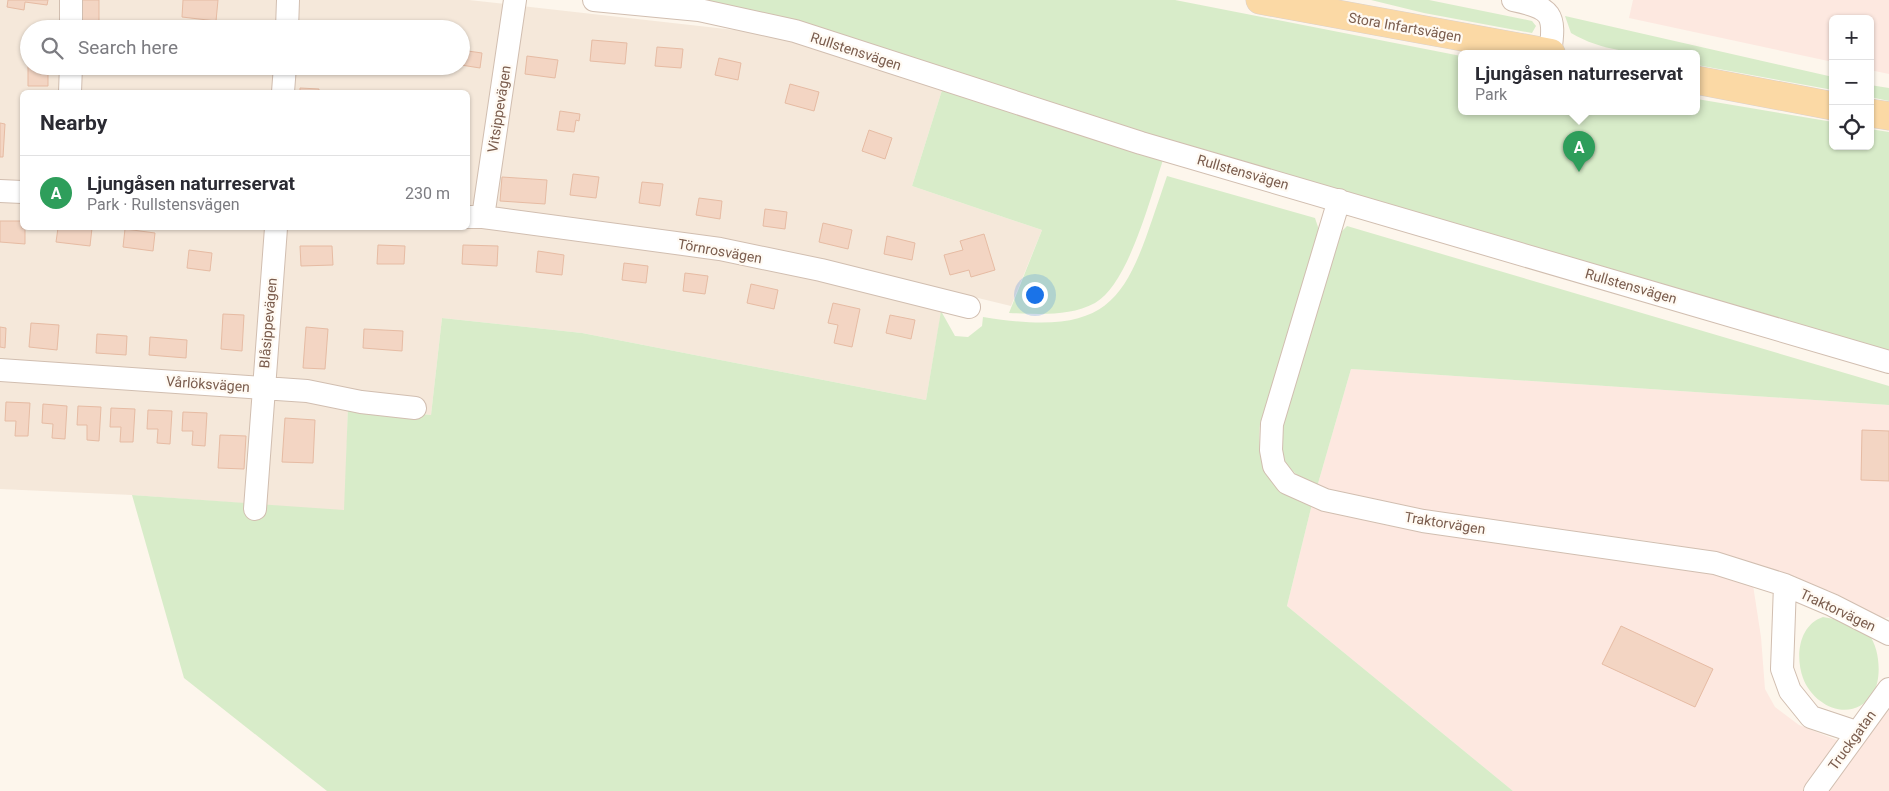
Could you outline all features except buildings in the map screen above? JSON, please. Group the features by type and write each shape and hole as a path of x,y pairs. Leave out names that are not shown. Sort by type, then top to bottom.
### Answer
{"main road":[{"name":"Stora Infartsvägen","path":"1260,0 1301,4 1535,50"},
{"path":"1700,81 1829,105"}],"street":[{"path":"71,0 71,20"},
{"path":"287,20 288,0"},
{"name":"Vitsippevägen","path":"475,217 516,0"},
{"name":"Rullstensvägen","path":"594,0 699,10 786,29 1141,143 1889,362"},
{"path":"1513,0 1536,4 1548,13 1554,29 1550,50"},
{"path":"70,90 71,75"},
{"path":"284,90 285,75"},
{"path":"0,190 20,192"},
{"name":"Traktorvägen","path":"1338,200 1272,424 1271,450 1274,466 1288,483 1326,500 1423,520 1715,563 1785,585 1832,604 1889,634"},
{"name":"Törnrosvägen","path":"475,217 720,249 821,270 969,307"},
{"name":"Blåsippevägen","path":"255,509 276,230"},
{"name":"Vårlöksvägen","path":"0,370 307,391 361,402 415,408"},
{"path":"1785,585 1782,670 1790,691 1811,717 1856,732"},
{"name":"Truckgatan","path":"1815,791 1889,689"}],"shaded area":[{"path":"0,0 469,0 771,34 943,87 912,186 1042,230 1011,306 945,290 926,400 582,333 442,318 431,415 348,406 345,511 132,495 0,489"},
{"path":"1633,0 1889,0 1889,74 1874,71 1874,15 1829,15 1829,61 1629,18"},
{"path":"1351,369 1889,405 1889,617 1882,619 1830,591 1720,556 1656,542 1440,515 1317,487"},
{"path":"1312,504 1386,525 1715,572 1753,585 1761,637 1765,689 1775,707 1799,725 1839,741 1806,791 1513,791 1287,606"},
{"path":"1889,703 1889,791 1830,791"}],"green space":[{"path":"665,0 1175,0 1458,55 1458,115 1700,115 1700,100 1829,121 1829,150 1874,150 1874,130 1889,132 1889,354"},
{"path":"1371,0 1429,0 1532,21 1536,26 1532,33 1424,13"},
{"path":"1565,16 1829,76 1829,89 1700,66 1700,50 1621,50 1601,46 1571,33"},
{"path":"1874,86 1889,88 1889,101 1874,98"},
{"path":"943,87 1164,157 1145,215 1128,258 1118,278 1107,293 1095,303 1064,313 1009,313 1042,230 912,186"},
{"path":"1167,176 1315,218 1319,230 1260,424 1259,442 1264,465 1277,481 1312,504 1287,606 1513,791 327,791 184,678 132,495 344,510 348,406 431,415 442,318 582,333 926,400 941,311 955,336 968,337 982,326 983,317 1029,322 1065,321 1092,313 1112,299 1128,278 1141,250"},
{"path":"1347,226 1889,386 1889,405 1351,369 1317,487 1302,479 1291,469 1283,457 1278,441 1337,236"},
{"path":"1823,617 1860,628 1869,635 1876,648 1879,672 1876,687 1865,702 1856,708 1845,710 1825,704 1808,689 1803,678 1799,660 1801,642 1809,627"}],"place":[{"name":"Ljungåsen naturreservat","path":"1579,172"}]}
